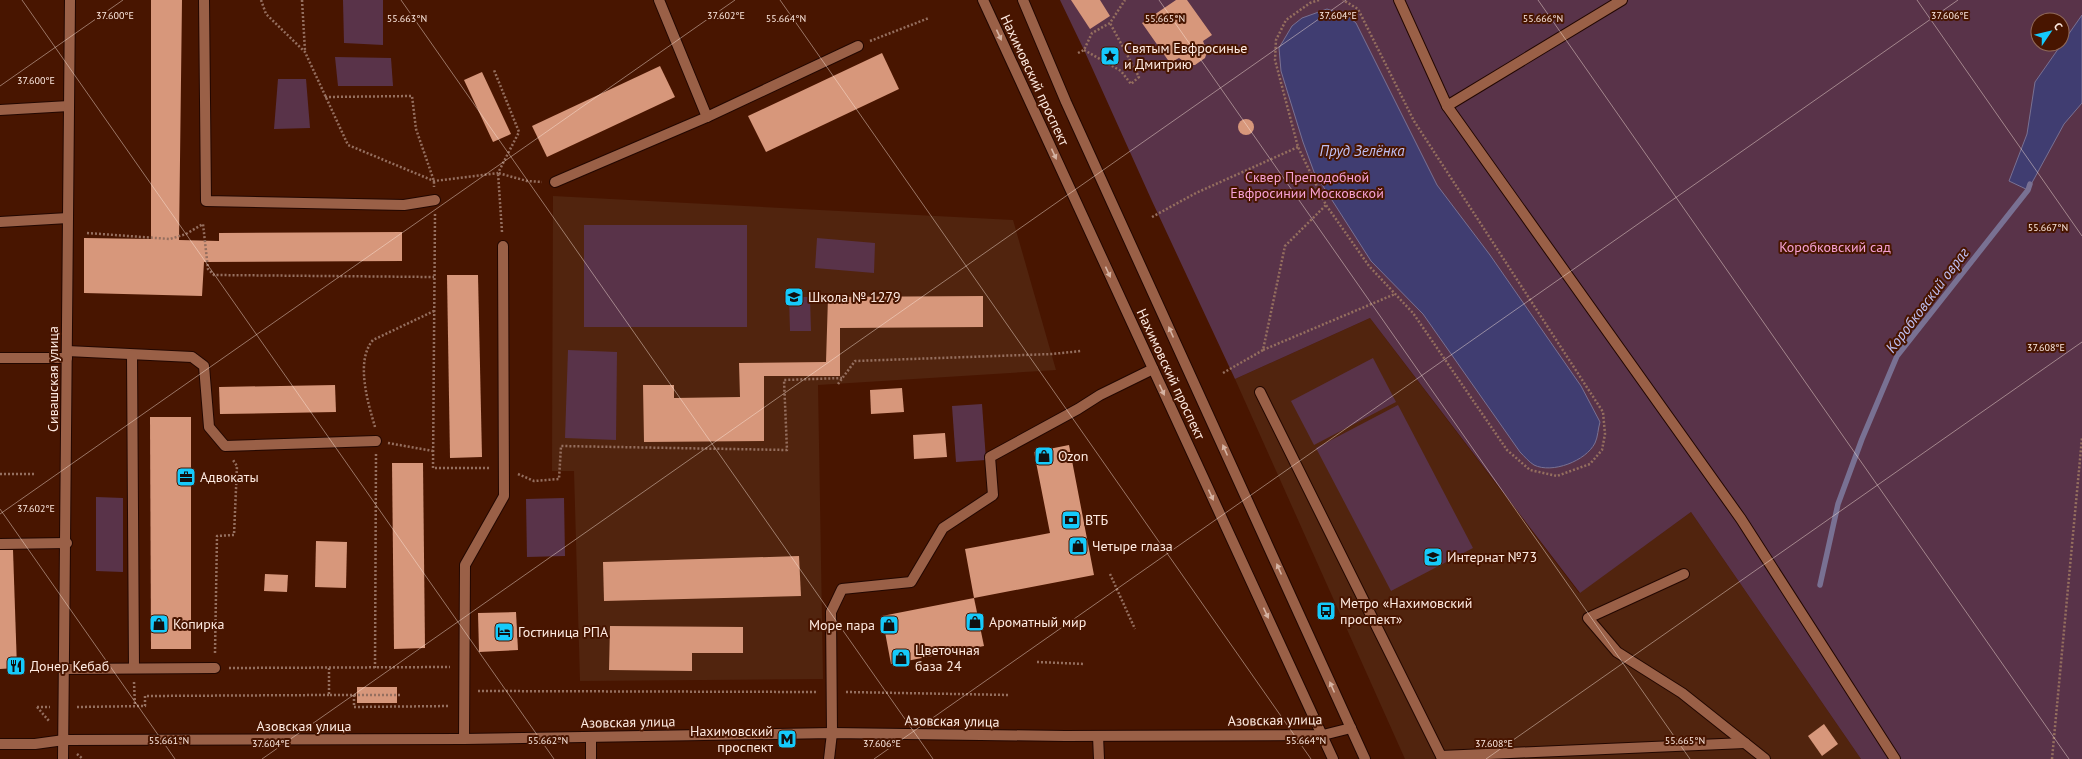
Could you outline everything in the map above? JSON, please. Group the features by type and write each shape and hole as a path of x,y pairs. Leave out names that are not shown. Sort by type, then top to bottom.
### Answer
{"street":[{"name":"Сивашская улица","path":"63,759 70,0"},
{"path":"204,0 206,201 404,205 435,200"},
{"path":"659,0 707,117"},
{"name":"Нахимовский проспект","path":"983,0 1333,759"},
{"name":"Нахимовский проспект","path":"1023,0 1066,102 1366,759"},
{"path":"1399,0 1447,106 1741,519 1895,759"},
{"path":"1447,106 1622,0"},
{"path":"555,182 707,117 858,46"},
{"path":"0,110 69,106"},
{"path":"0,222 68,218"},
{"path":"464,739 465,565 504,496 503,246"},
{"path":"0,358 67,354 192,357 204,366 208,427 225,446 376,441"},
{"path":"132,355 134,668"},
{"path":"829,759 832,733 831,612 842,589 911,582 943,528 993,495 990,457 1078,409 1100,395 1153,369"},
{"path":"1260,392 1442,757 1745,743"},
{"path":"0,544 66,543"},
{"path":"1684,574 1588,618 1617,652 1682,693 1765,759"},
{"path":"65,669 215,668"},
{"name":"Азовская улица","path":"0,744 35,744 64,740 464,739 832,733 1098,736 1323,735 1351,728"},
{"path":"1098,736 1099,759"},
{"path":"591,737 591,759"}],"path":[{"path":"261,0 266,14 305,52"},
{"path":"302,0 305,52 348,145 434,180 498,173 527,181"},
{"path":"1078,53 1084,50 1092,33 1110,23 1125,0"},
{"path":"1319,0 1310,2 1286,20 1276,40 1275,60 1298,147 1326,206 1369,266 1413,313 1507,450 1530,470 1557,476 1590,464 1602,450 1605,434 1603,412 1414,121 1358,9 1343,0"},
{"path":"858,46 929,18"},
{"path":"1084,50 1121,71 1131,84 1139,77 1110,23"},
{"path":"494,70 519,132 498,173 503,246"},
{"path":"325,97 412,96 416,129 434,180 433,468 504,468 534,481 559,479 561,446 786,450 784,380 842,378"},
{"path":"1152,217 1196,193 1298,147"},
{"path":"1264,350 1285,246 1326,206"},
{"path":"87,233 170,239 186,234 202,224 208,269 214,275 434,277"},
{"path":"1223,373 1264,350 1394,294"},
{"path":"375,668 376,441 375,430 365,395 365,364 367,347 373,340 434,311"},
{"path":"838,384 855,361 1052,354 1081,351"},
{"path":"2052,759 2082,438"},
{"path":"376,441 433,451"},
{"path":"225,446 237,466 234,535 217,536 215,668 464,667"},
{"path":"0,474 35,474"},
{"path":"1110,574 1135,629"},
{"path":"1037,662 1084,664"},
{"path":"134,668 135,706"},
{"path":"329,668 329,695"},
{"path":"465,691 831,692 1010,695"},
{"path":"90,707 145,706 145,696 401,694"},
{"path":"354,695 354,707 465,706"}],"shaded area":[{"name":"Школа № 1279","path":"553,196 1013,220 1056,370 818,385 823,679 580,681 574,471 552,471"},
{"name":"Интернат №73","path":"1370,318 1579,593 1691,512 1861,759 1405,759 1235,379"}],"green space":[{"path":"343,0 383,0 383,45 344,43"},
{"name":"Коробковский сад","path":"1060,0 2082,0 2082,759 1861,759 1691,512 1580,593 1370,318 1235,379"},
{"path":"335,57 391,58 393,86 338,86"},
{"path":"278,79 306,79 310,128 274,129"},
{"path":"584,225 747,225 747,327 584,327"},
{"path":"817,238 875,243 874,273 815,268"},
{"path":"789,297 810,297 811,331 790,331"},
{"path":"568,350 617,352 616,440 565,438"},
{"path":"1373,358 1396,402 1314,445 1291,401"},
{"path":"982,404 986,460 956,462 952,406"},
{"path":"1398,405 1473,548 1391,591 1316,448"},
{"path":"96,497 123,498 123,572 96,571"},
{"path":"564,498 565,556 527,557 526,499"}],"water":[{"name":"Пруд Зелёнка","path":"1327,9 1346,15 1356,23 1437,185 1490,255 1581,386 1600,422 1595,443 1591,449 1576,460 1559,467 1550,468 1534,465 1528,461 1520,452 1423,314 1371,261 1314,172 1281,71 1279,48 1292,26 1302,18"},
{"path":"2082,15 2082,103 2064,124 2028,190 2009,181 2027,134 2035,82 2056,52 2070,52 2070,32"}],"building":[{"path":"151,0 182,0 179,240 219,241 219,233 402,232 402,261 204,262 202,296 84,293 84,238 151,239"},
{"path":"1071,0 1100,0 1110,16 1090,29"},
{"path":"1176,0 1187,0 1212,35 1203,41 1207,52 1205,58 1195,65 1189,65 1179,58 1170,63 1142,23"},
{"path":"882,53 899,89 766,152 748,116"},
{"path":"660,66 675,97 547,157 532,126"},
{"path":"482,72 511,134 493,142 464,80"},
{"path":"1246,119 1252,121 1254,127 1252,133 1246,135 1240,133 1238,127 1240,121"},
{"path":"447,275 478,275 482,457 450,458"},
{"path":"983,296 983,327 840,328 840,376 764,376 764,441 644,442 643,385 674,385 674,398 740,397 739,363 826,362 828,297"},
{"path":"335,385 336,412 220,414 219,387"},
{"path":"902,388 904,412 871,414 870,390"},
{"path":"150,417 191,417 191,649 151,649"},
{"path":"945,433 947,457 914,459 913,435"},
{"path":"1069,445 1094,575 974,598 965,549 1050,533 1034,452"},
{"path":"392,463 423,463 425,648 394,649"},
{"path":"316,541 347,542 346,588 315,587"},
{"path":"0,550 13,550 17,668 0,669"},
{"path":"799,556 801,596 604,601 603,562"},
{"path":"265,574 288,575 287,592 264,591"},
{"path":"974,598 984,646 891,664 882,616"},
{"path":"516,612 518,650 479,652 478,613"},
{"path":"610,626 743,627 743,653 692,653 692,671 609,670"},
{"path":"357,687 397,687 397,703 357,703"},
{"path":"1824,724 1838,744 1822,756 1808,736"}],"waterway":[{"name":"Коробковский овраг","path":"1820,585 1838,504 1862,439 1897,356 2028,190 2030,184"}],"place":[{"name":"Святым Евфросинье и Дмитрию","path":"1110,56"},
{"name":"Школа № 1279","path":"794,297"},
{"name":"Ozon","path":"1044,456"},
{"name":"Адвокаты","path":"186,477"},
{"name":"ВТБ","path":"1071,520"},
{"name":"Четыре глаза","path":"1078,546"},
{"name":"Интернат №73","path":"1433,557"},
{"name":"Метро «Нахимовский проспект»","path":"1326,611"},
{"name":"Ароматный мир","path":"975,622"},
{"name":"Копирка","path":"159,624"},
{"name":"Море пара","path":"889,625"},
{"name":"Гостиница РПА","path":"504,632"},
{"name":"Цветочная база 24","path":"901,658"},
{"name":"Донер Кебаб","path":"16,666"},
{"name":"Нахимовский проспект","path":"787,739"}],"park label":[{"name":"Сквер Преподобной Евфросинии Московской","path":"1307,186"}]}
